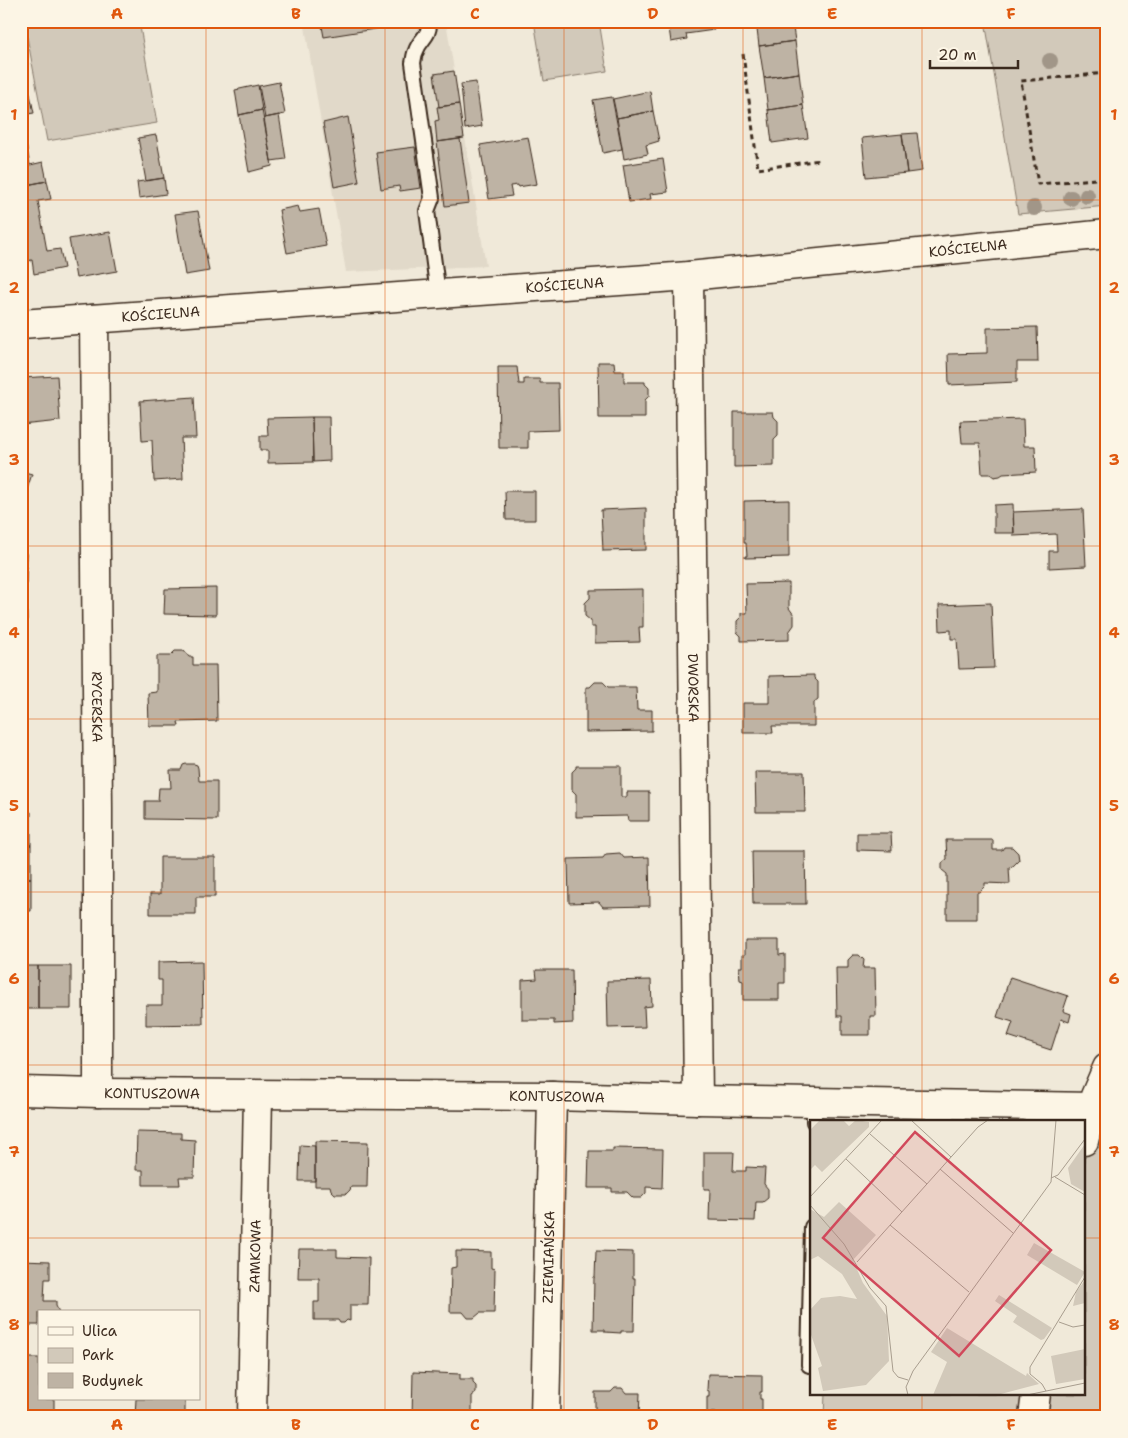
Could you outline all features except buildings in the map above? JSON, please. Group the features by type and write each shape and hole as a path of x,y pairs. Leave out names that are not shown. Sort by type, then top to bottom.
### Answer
{"street":[{"name":"KOŚCIELNA","path":"21,324 689,276 1107,234"},
{"name":"DWORSKA","path":"689,276 698,1100"},
{"name":"RYCERSKA","path":"94,319 98,1093"},
{"path":"1086,1132 1095,1096 1107,1068"},
{"name":"KONTUSZOWA","path":"21,1091 258,1095 552,1096 698,1100 814,1112 1092,1107"},
{"name":"ZAMKOWA","path":"252,1417 258,1095"},
{"name":"ZIEMIAŃSKA","path":"545,1417 552,1096"},
{"path":"1033,1417 1036,1396"}],"lane":[{"path":"429,21 429,29 416,49 413,63 432,198 427,211 438,294"},
{"path":"809,1365 810,1319"}],"path":[{"path":"743,54 758,169 820,160"},
{"path":"1107,73 1021,81 1038,184 1107,178"}],"shaded area":[{"path":"304,21 446,21 486,266 346,272"}],"green space":[{"path":"24,21 139,21 157,123 47,141"},
{"path":"534,21 599,21 607,71 544,81"},
{"path":"985,21 1107,21 1107,206 1018,214"},
{"path":"1107,1131 1107,1417 824,1417 825,1396 1086,1396 1086,1140 1099,1148"}]}
